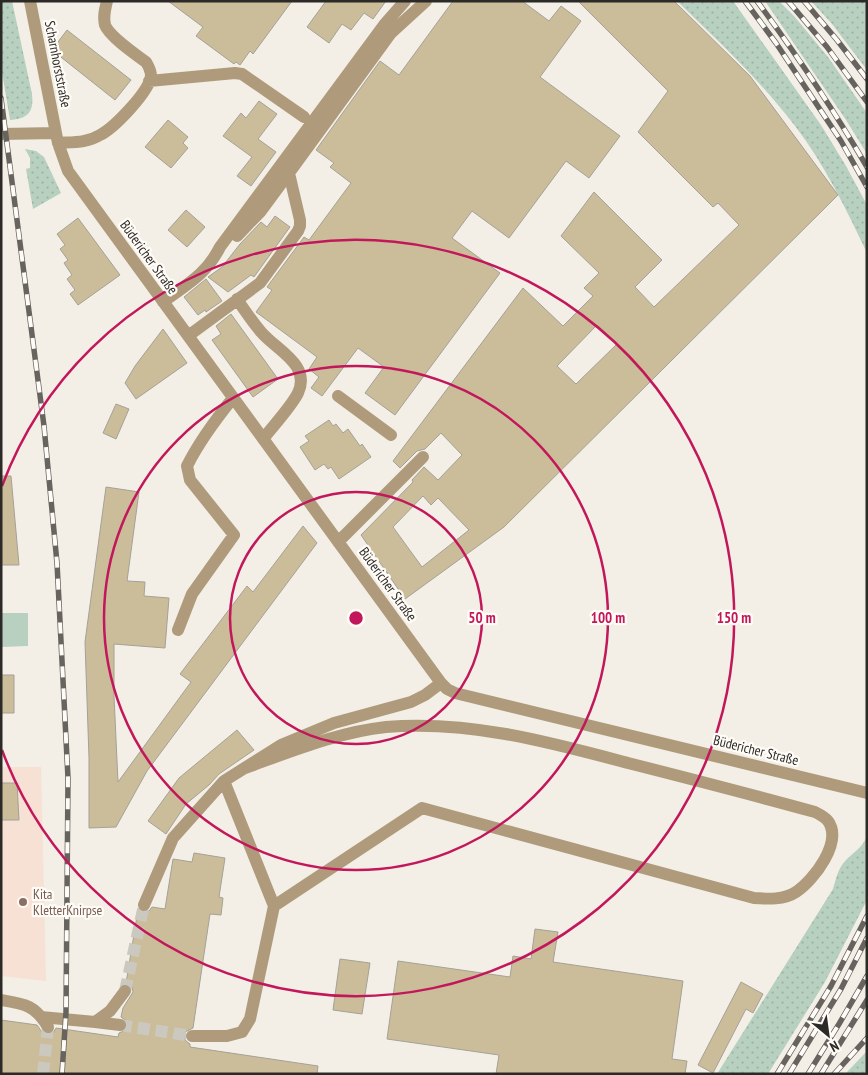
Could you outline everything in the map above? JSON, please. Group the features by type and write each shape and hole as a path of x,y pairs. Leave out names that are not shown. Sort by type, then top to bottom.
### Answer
{"street":[{"name":"Scharnhorststraße","path":"30,1 57,138"},
{"path":"1,134 84,142 100,136 114,126 130,108 150,81 150,67 106,27 104,15 106,1"},
{"path":"212,263 220,247 378,33 405,1"},
{"path":"163,302 202,274 261,211 391,33 426,1"},
{"path":"150,81 235,73 242,74 304,117"},
{"name":"Büdericher Straße","path":"57,138 64,163 74,180 447,689 455,693 867,793"},
{"path":"188,336 260,282 298,231 300,226 289,173"},
{"path":"237,299 259,330 286,353 297,366 302,380 297,394 264,439"},
{"path":"338,396 391,435"},
{"path":"178,630 192,594 234,535 190,480 187,466 194,452 233,398"},
{"path":"338,542 423,457"},
{"path":"144,905 173,838 224,781 281,744 334,723 410,702 425,695 441,683"},
{"path":"245,768 331,738 385,727 445,725 500,732 559,745 815,812 827,820 833,833 826,856 814,877 794,893 775,899 754,898 422,808 274,906"},
{"path":"192,1036 226,1036 242,1032 250,1019 274,906 224,781"},
{"path":"95,1022 110,1011 125,991"},
{"path":"1,1000 22,1003 30,1007 44,1022 95,1022 120,1025"}],"shaded area":[{"name":"Kita KletterKnirpse","path":"1,767 41,767 46,981 1,976"}],"green space":[{"path":"1,1 12,1 32,94 31,110 21,118 10,120 1,66"},
{"path":"677,1 733,1 821,125 867,205 867,253 825,172 795,126 753,77"},
{"path":"765,1 779,1 794,16 828,57 867,113 867,154 846,120"},
{"path":"811,1 862,1 867,4 867,70 832,24"},
{"path":"25,149 36,151 44,157 61,193 33,209 26,169 30,168 30,158"},
{"path":"1,613 28,613 28,646 1,647"},
{"path":"867,836 867,900 825,982 768,1074 717,1074 833,889 841,866 860,847"},
{"path":"867,1051 867,1074 846,1074 847,1072"}],"building":[{"path":"168,1 292,1 253,54 250,51 240,65 236,62 234,64 196,36 203,27"},
{"path":"326,1 386,1 373,19 364,13 351,30 342,24 329,43 307,27"},
{"path":"453,1 522,1 549,21 561,6 581,21 540,77 620,136 589,178 566,161 509,238 472,211 452,238 500,273 395,415 365,393 384,367 358,348 322,396 311,388 319,377 309,369 317,357 256,312 272,290 267,287 304,237 309,240 351,183 330,167 334,163 316,150 380,61 399,75"},
{"path":"578,1 674,1 750,76 838,195 504,527 405,599 361,535 413,482 412,480 424,467 438,480 462,455 441,433 425,449 417,451 400,468 393,461 523,288 563,326 593,296 584,288 599,273 561,236 594,192 662,260 635,287 654,307 739,225 718,203 713,207 638,132 668,91","holes":["597,325 617,344 576,384 557,366","423,496 431,505 438,498 469,530 422,567 393,527"]},
{"path":"67,30 131,80 115,100 52,50"},
{"path":"259,101 277,114 258,139 276,152 251,186 237,176 252,157 223,136 241,113 246,118"},
{"path":"168,120 188,137 183,143 188,148 171,168 145,147"},
{"path":"186,210 205,227 187,247 168,230"},
{"path":"275,216 290,227 254,277 251,275 228,292 208,277 222,267 261,222 267,227"},
{"path":"78,218 120,275 78,305 70,294 75,290 67,279 72,275 64,263 68,260 60,249 65,245 57,234"},
{"path":"206,279 222,301 198,315 184,297"},
{"path":"231,314 278,379 253,397 212,340 221,334 216,326"},
{"path":"163,329 187,363 136,399 125,383 135,366"},
{"path":"116,404 129,409 116,439 103,433"},
{"path":"329,420 333,426 336,424 343,433 348,429 360,446 362,444 371,457 339,479 331,467 328,469 324,464 315,470 300,447 309,441 305,436"},
{"path":"1,476 11,476 19,565 1,565"},
{"path":"106,487 139,492 127,581 145,582 144,596 169,598 165,648 114,644 114,696 118,782 191,682 180,674 247,586 253,592 303,526 317,543 147,771 116,827 89,828 89,758 85,642"},
{"path":"1,675 14,675 14,713 1,713"},
{"path":"237,730 254,750 219,774 186,804 166,834 148,821 179,778"},
{"path":"1,783 17,783 19,820 1,820"},
{"path":"194,853 225,858 219,897 223,898 221,915 210,914 193,1028 185,1032 185,1040 190,1044 190,1047 318,1066 317,1074 1,1074 1,1020 37,1025 42,1032 48,1035 53,1033 56,1028 118,1037 119,1033 126,1030 128,1022 121,1017 123,1008 133,992 132,987 126,983 138,910 144,913 152,907 165,909 173,859 192,862"},
{"path":"535,929 558,932 553,962 683,981 672,1059 687,1061 685,1074 496,1074 499,1055 387,1039 398,961 510,977 513,956 531,959"},
{"path":"340,959 370,963 362,1014 333,1010"},
{"path":"741,982 763,994 753,1013 746,1009 713,1073 698,1065"}],"tunnel":[{"path":"125,991 144,905"},
{"path":"120,1025 192,1036"},
{"path":"43,1074 48,1027"}],"railway":[{"path":"745,1 776,43 841,141 867,187"},
{"path":"757,1 814,82 867,167"},
{"path":"788,1 827,47 867,102"},
{"path":"804,1 867,79"},
{"path":"1,98 44,426 57,563 68,778 66,1012 62,1074"},
{"path":"777,1074 831,986 867,916"},
{"path":"789,1074 841,989 867,938"},
{"path":"808,1074 867,976"},
{"path":"821,1074 867,1000"},
{"path":"834,1074 867,1038"}],"place":[{"name":"Kita KletterKnirpse","path":"23,902"}]}
